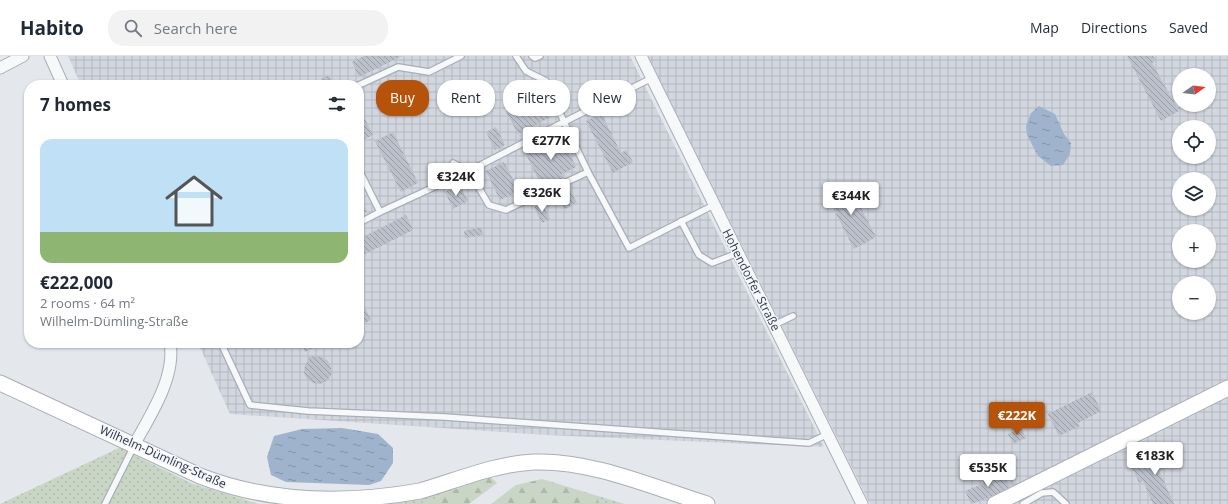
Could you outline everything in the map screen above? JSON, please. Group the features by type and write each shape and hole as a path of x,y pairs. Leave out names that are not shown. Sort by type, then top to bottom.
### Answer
{"street":[{"path":"0,68 23,56"},
{"path":"50,56 61,80"},
{"name":"Hohendorfer Straße","path":"641,56 829,434 862,504"},
{"path":"134,446 163,389 170,364 170,348"},
{"name":"Wilhelm-Dümling-Straße","path":"0,383 200,476 251,493 307,502 366,501 395,497 419,491 509,464 552,462 588,467 706,504"},
{"path":"995,504 1228,388"}],"lane":[{"path":"364,83 398,67 430,72 461,56"},
{"path":"516,56 526,71 546,81 588,172 629,248 714,205"},
{"path":"532,56 535,58 540,56"},
{"path":"364,220 469,171 652,78"},
{"path":"453,163 469,171 490,205 506,210 588,172"},
{"path":"364,180 380,212"},
{"path":"681,221 699,255 712,263 738,253"},
{"path":"774,325 793,316"},
{"path":"223,348 250,405 308,411 445,417 809,443 829,434"},
{"path":"104,504 134,446"},
{"path":"1023,504 1042,493 1053,492 1066,504"}],"shaded area":[{"path":"68,56 630,56 824,447 547,435 230,414 200,348 364,348 364,80 79,80"},
{"path":"648,56 1228,56 1228,504 870,504"}],"green space":[{"path":"121,447 193,484 259,504 0,504"},
{"path":"490,476 446,493 425,504 352,504"},
{"path":"490,476 497,483 469,504 425,504 446,493"},
{"path":"542,479 598,496 598,504 491,504 516,485"},
{"path":"598,496 625,504 598,504"}],"water":[{"path":"1039,106 1055,114 1064,134 1071,143 1070,154 1063,165 1051,166 1038,156 1027,135 1026,126 1031,113"},
{"path":"342,428 378,434 393,448 393,463 381,481 369,485 286,482 271,475 267,457 274,436 302,429"}],"building":[{"path":"364,56 402,56 359,77 352,62"},
{"path":"1127,56 1153,56 1156,61 1152,63 1172,99 1172,112 1177,112 1161,121"},
{"path":"329,75 331,80 322,80"},
{"path":"509,116 550,116 551,117 518,134"},
{"path":"595,116 602,116 621,153 626,150 633,162 613,173 586,121"},
{"path":"364,117 373,135 364,140"},
{"path":"496,127 505,145 495,150 486,132"},
{"path":"393,132 418,183 401,192 375,141"},
{"path":"560,135 576,167 562,174 564,178 552,184 550,180 541,185 525,152"},
{"path":"504,162 519,191 500,200 486,171"},
{"path":"848,183 876,237 854,249 826,194"},
{"path":"460,185 468,201 453,209 445,192"},
{"path":"568,186 577,203 565,209 556,192"},
{"path":"542,203 550,219 542,223 534,207"},
{"path":"364,205 367,211 364,212"},
{"path":"406,215 413,230 364,254 364,236"},
{"path":"481,227 483,235 465,238 464,231"},
{"path":"364,306 371,320 364,324"},
{"path":"303,348 313,348 305,352"},
{"path":"307,356 322,357 328,361 331,368 331,375 327,381 320,384 313,383 307,379 304,373 305,365 309,359"},
{"path":"1092,392 1101,411 1078,423 1080,426 1059,436 1048,414"},
{"path":"1021,428 1026,438 1013,444 1008,434"},
{"path":"1169,447 1176,462 1159,471 1174,504 1153,504 1143,481 1139,483 1131,465"},
{"path":"1001,470 1010,487 988,498 971,504 965,491 982,484 985,478"}]}
